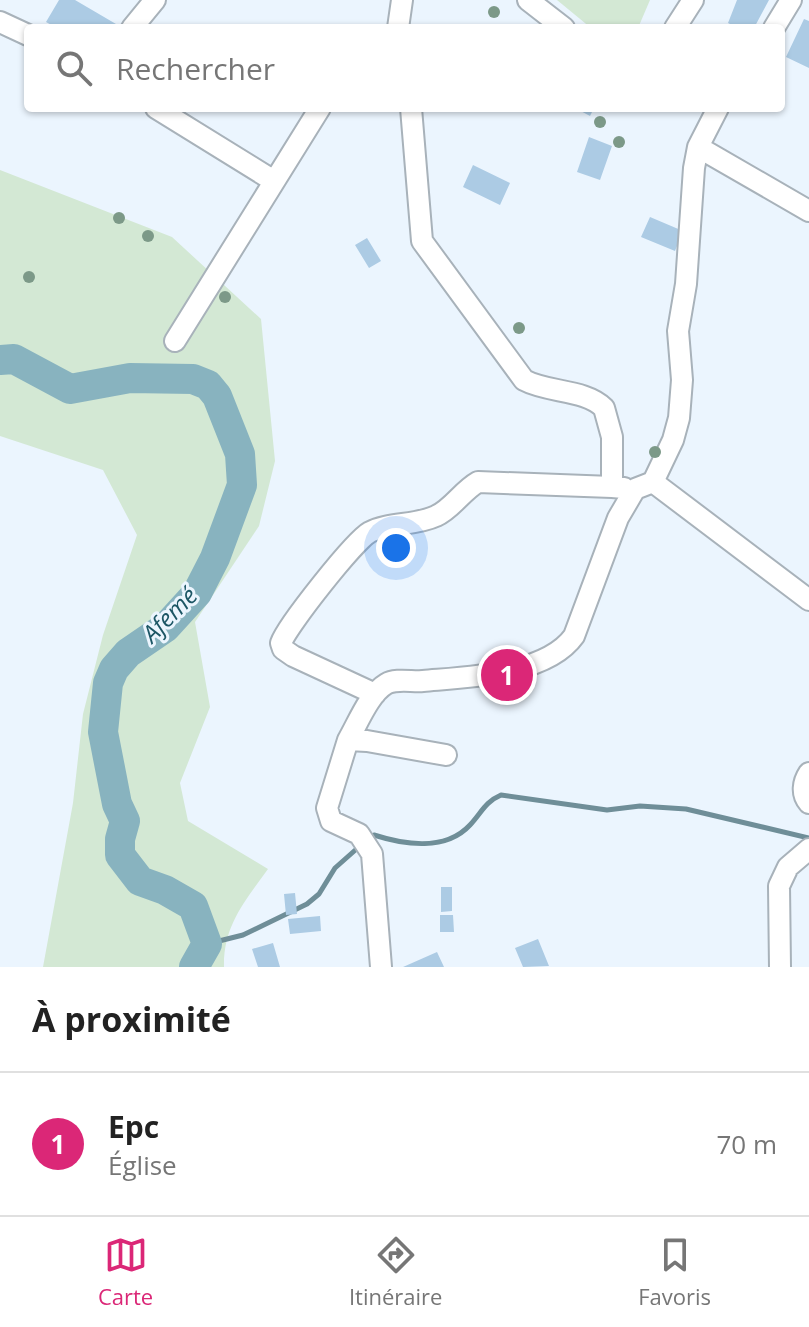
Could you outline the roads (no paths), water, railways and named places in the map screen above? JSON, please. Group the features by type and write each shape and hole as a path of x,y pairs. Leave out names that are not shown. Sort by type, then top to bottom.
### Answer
{"street":[{"path":"135,24 155,0"},
{"path":"399,24 402,0"},
{"path":"528,0 559,24"},
{"path":"678,24 693,0"},
{"path":"776,24 791,0"},
{"path":"0,22 24,33"},
{"path":"162,112 274,181"},
{"path":"175,341 318,112"},
{"path":"412,112 422,241 524,380 549,390 589,398 604,408 612,437 612,487"},
{"path":"381,967 372,854 359,834 331,821 327,808 348,740 375,694 391,681 468,677 536,664 566,647 574,636 618,518 673,440 679,418 682,380 678,331 686,284 694,168 698,147 716,112"},
{"path":"698,147 809,211"},
{"path":"375,694 293,656 283,649 283,637 341,562 369,533 439,515 465,489 478,482 612,487 644,485 809,600"},
{"path":"348,740 446,755"},
{"path":"809,773 803,782 805,799 809,803"},
{"path":"780,967 779,886 788,867 809,849"}],"waterway":[{"name":"Afemé","path":"0,360 14,359 70,389 130,378 193,379 208,385 217,396 240,454 242,485 215,558 197,593 166,627 128,653 114,669 108,683 103,732 117,804 125,821 120,855 140,881 165,890 193,906 207,944 194,967"},
{"path":"369,839 374,835 425,844 449,839 470,825 487,804 501,795 607,810 640,806 686,809 809,838"},
{"path":"207,944 243,935 307,904 319,894 335,868 361,845"}],"place":[{"name":"Epc","path":"507,675"}]}
